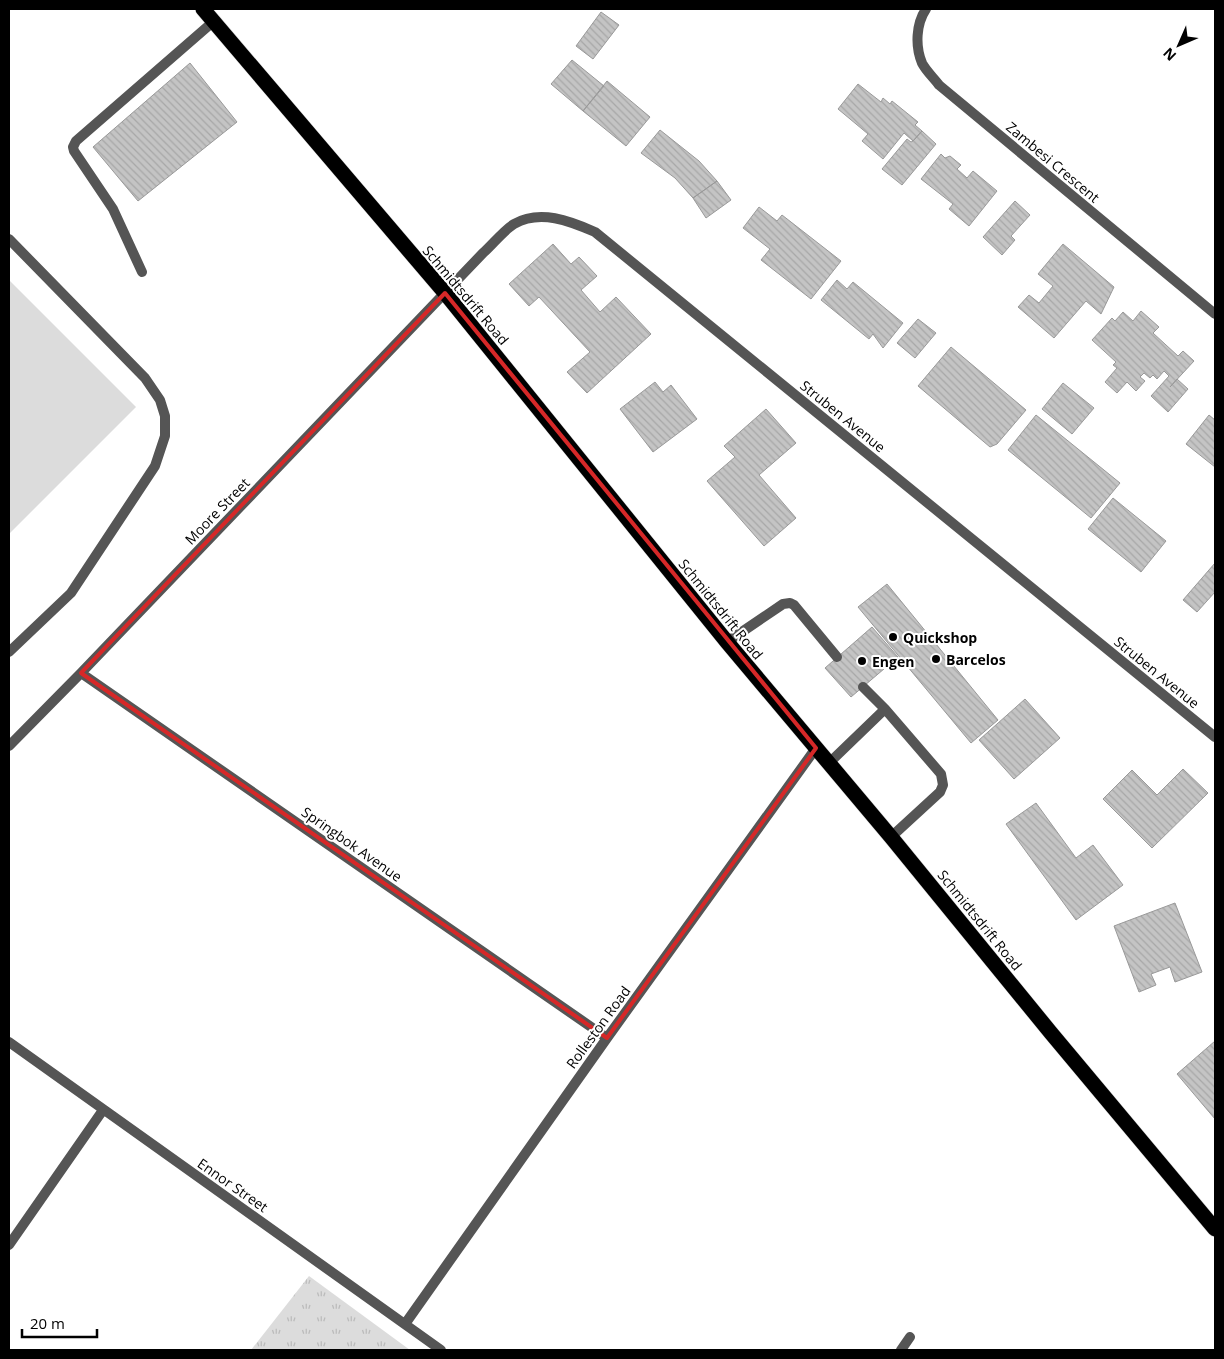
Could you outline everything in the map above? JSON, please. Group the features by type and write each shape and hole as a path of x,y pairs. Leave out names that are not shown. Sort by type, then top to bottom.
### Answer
{"highway":[{"name":"Schmidtsdrift Road","path":"203,9 445,293 727,642 1215,1229"}],"street":[{"name":"Zambesi Crescent","path":"926,9 918,27 918,47 922,63 939,85 1215,314"},
{"path":"142,272 113,209 73,147 76,141 214,22"},
{"name":"Struben Avenue","path":"445,293 513,224 532,217 546,217 572,222 596,232 1215,737"},
{"path":"9,239 145,378 160,400 165,416 165,436 155,466 71,593 9,652"},
{"name":"Moore Street","path":"9,746 445,293"},
{"path":"727,642 783,604 790,603 794,605 838,657"},
{"name":"Springbok Avenue","path":"81,673 607,1038"},
{"path":"863,687 885,709 941,774 943,781 940,792 891,837"},
{"path":"829,763 885,709"},
{"name":"Rolleston Road","path":"405,1324 607,1038 816,748"},
{"name":"Ennor Street","path":"9,1042 441,1350"},
{"path":"9,1245 104,1110"},
{"path":"901,1350 910,1337"}],"highlighted area":[{"path":"445,293 816,748 607,1038 81,673"}],"green space":[{"path":"9,280 136,407 9,534"},
{"path":"309,1276 410,1350 251,1350"}],"building":[{"path":"601,12 619,25 593,59 576,46"},
{"path":"572,60 604,86 583,111 551,84"},
{"path":"190,63 237,122 138,201 93,147"},
{"path":"607,81 650,117 626,146 583,111"},
{"path":"858,84 881,102 883,98 890,104 892,101 918,122 915,125 922,131 913,141 904,133 883,159 862,141 868,134 838,109"},
{"path":"660,130 699,161 717,181 693,198 675,178 641,153"},
{"path":"922,131 936,144 902,185 882,169 907,139 911,142 913,141"},
{"path":"941,154 945,158 950,156 961,165 957,169 967,178 973,171 997,191 969,226 949,209 953,204 921,179"},
{"path":"717,181 731,200 706,218 693,198"},
{"path":"1015,201 1030,215 1011,236 1015,240 1002,255 983,237"},
{"path":"759,207 777,221 782,215 841,261 811,299 761,260 770,249 743,228"},
{"path":"553,244 571,264 579,257 597,276 581,290 600,312 616,297 651,334 587,393 567,372 590,352 539,297 529,306 509,284"},
{"path":"1063,244 1114,287 1101,314 1086,301 1054,338 1018,307 1029,295 1039,303 1053,286 1038,274"},
{"path":"837,280 847,289 853,282 903,323 883,348 873,334 869,339 821,300"},
{"path":"1141,311 1159,327 1153,333 1178,356 1183,351 1194,361 1177,379 1188,389 1168,412 1151,396 1169,376 1164,371 1157,379 1153,375 1150,378 1144,373 1140,377 1145,381 1136,391 1127,382 1117,393 1105,382 1117,368 1113,365 1116,362 1092,340 1112,318 1115,321 1123,312 1133,321"},
{"path":"918,319 936,333 915,358 897,343"},
{"path":"951,347 1026,410 997,444 990,447 918,386"},
{"path":"655,382 663,392 671,385 697,419 653,452 620,409"},
{"path":"1063,383 1094,408 1072,434 1042,409"},
{"path":"766,409 796,443 759,475 796,518 764,546 707,481 735,457 724,446"},
{"path":"1036,415 1120,483 1091,518 1008,450"},
{"path":"1209,415 1215,420 1215,467 1186,444"},
{"path":"1113,498 1166,541 1141,572 1088,529"},
{"path":"1215,563 1215,592 1197,612 1183,600"},
{"path":"887,584 998,720 971,743 858,607"},
{"path":"872,627 898,657 851,697 825,668"},
{"path":"1025,699 1060,738 1014,779 979,740"},
{"path":"1183,769 1208,793 1152,848 1103,799 1132,770 1157,795"},
{"path":"1036,803 1076,858 1093,845 1123,885 1076,920 1006,824"},
{"path":"1175,903 1202,972 1175,982 1170,967 1151,974 1156,985 1139,992 1114,926"},
{"path":"1215,1041 1215,1119 1177,1074"}],"place":[{"name":"Quickshop","path":"893,637"},
{"name":"Barcelos","path":"936,659"},
{"name":"Engen","path":"862,661"}]}
